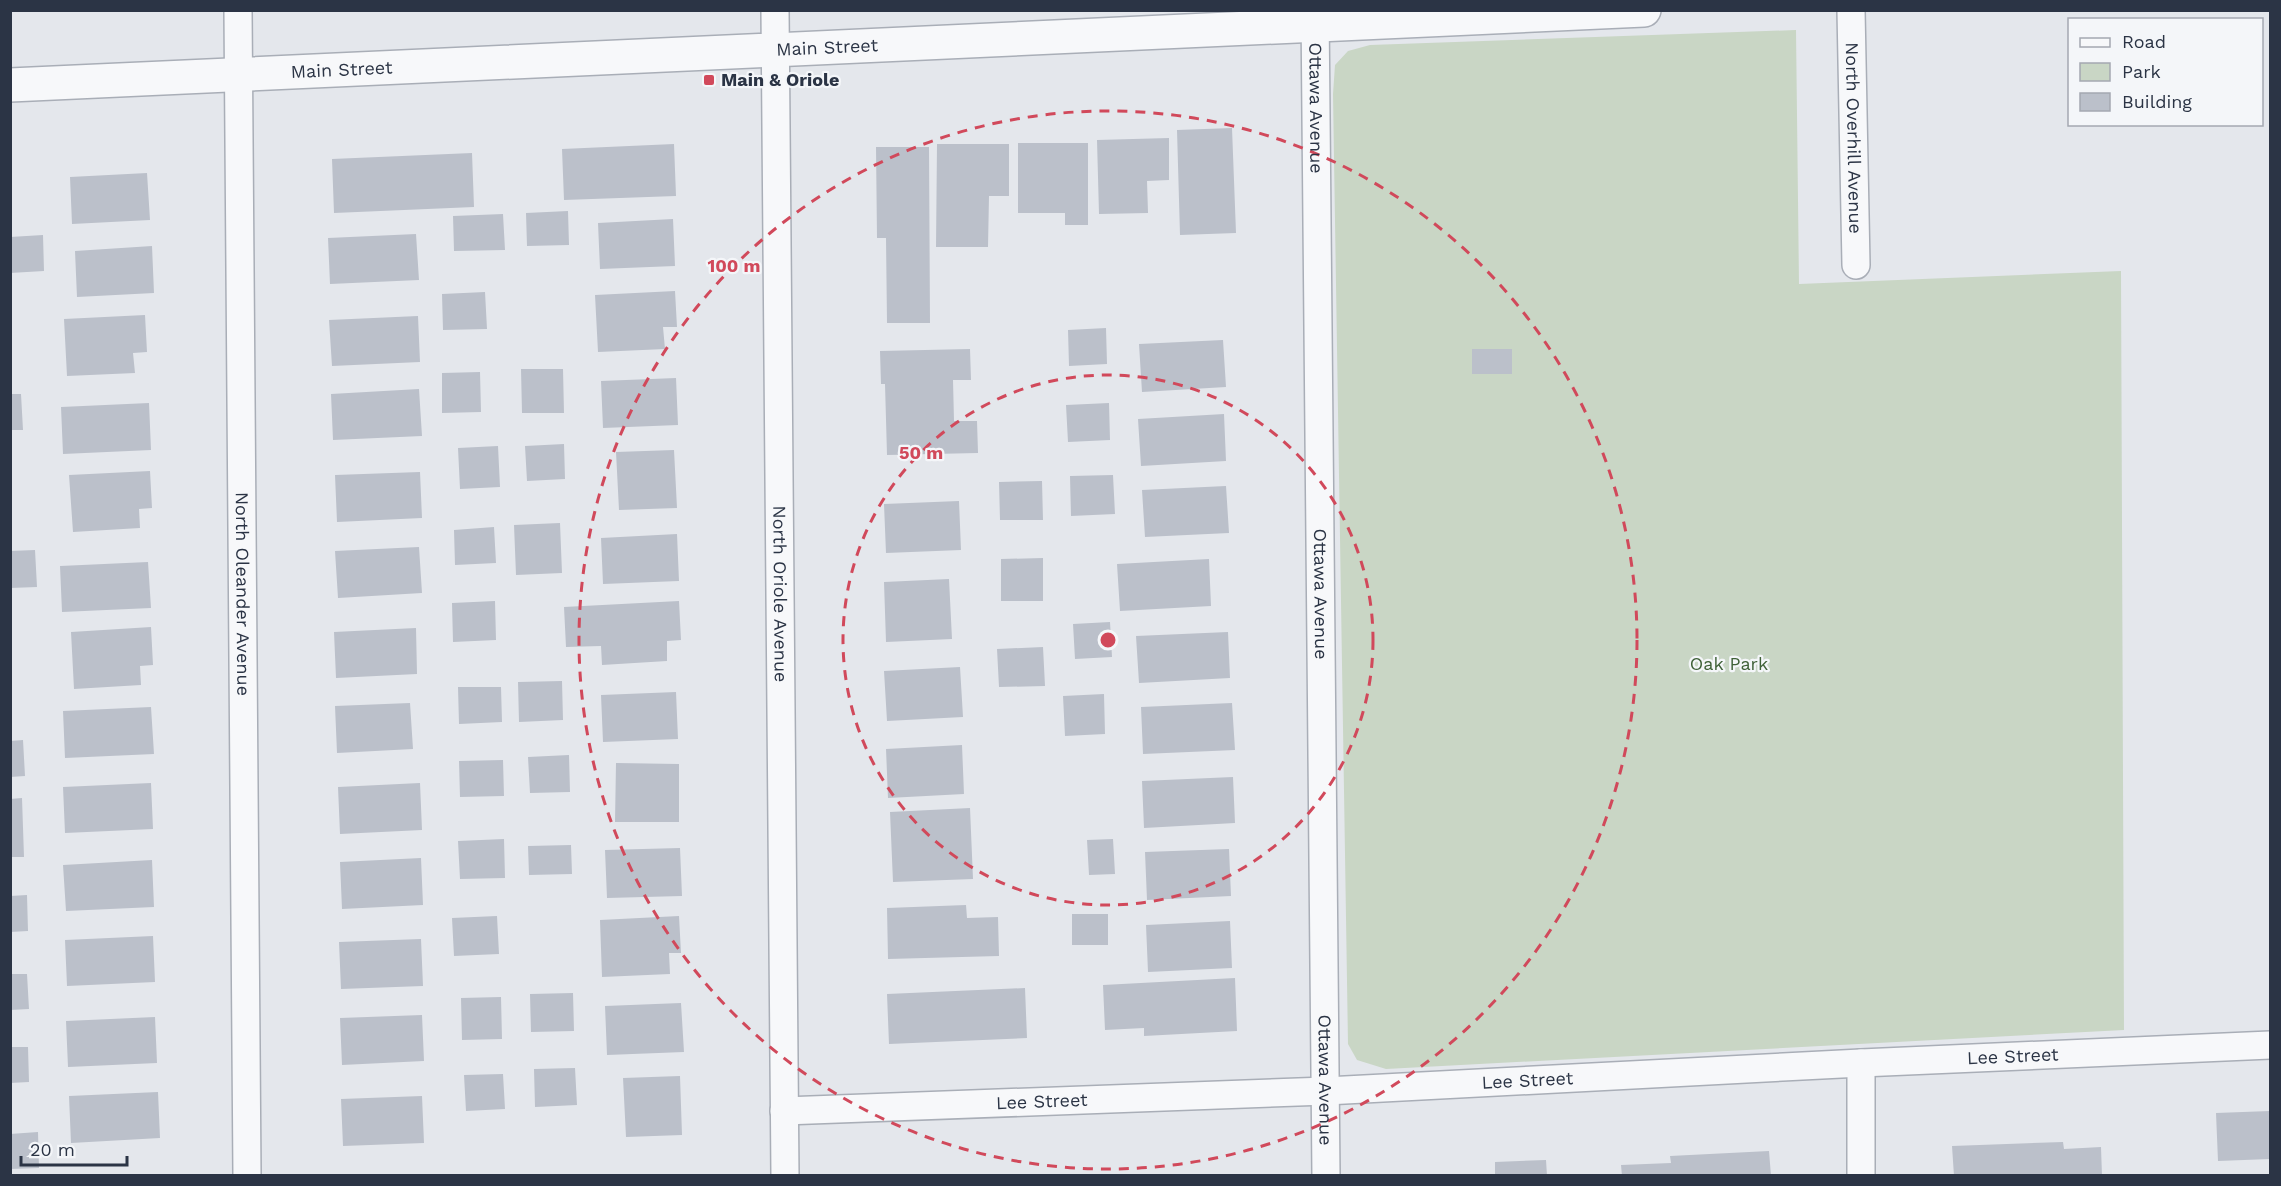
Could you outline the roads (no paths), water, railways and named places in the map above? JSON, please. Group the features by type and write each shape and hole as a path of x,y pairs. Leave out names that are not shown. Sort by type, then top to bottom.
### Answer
{"street":[{"name":"North Oleander Avenue","path":"238,10 247,1176"},
{"name":"North Oriole Avenue","path":"776,10 785,1176"},
{"name":"Main Street","path":"10,85 776,50 1315,18 1644,10"},
{"name":"North Overhill Avenue","path":"1851,10 1856,265"},
{"name":"Ottawa Avenue","path":"1315,18 1326,1176"},
{"name":"Lee Street","path":"784,1111 1326,1091 1861,1063 2271,1045"},
{"path":"1861,1063 1862,1176"}],"place":[{"name":"Main & Oriole","path":"709,80"}],"park label":[{"name":"Oak Park","path":"1729,664"}]}
